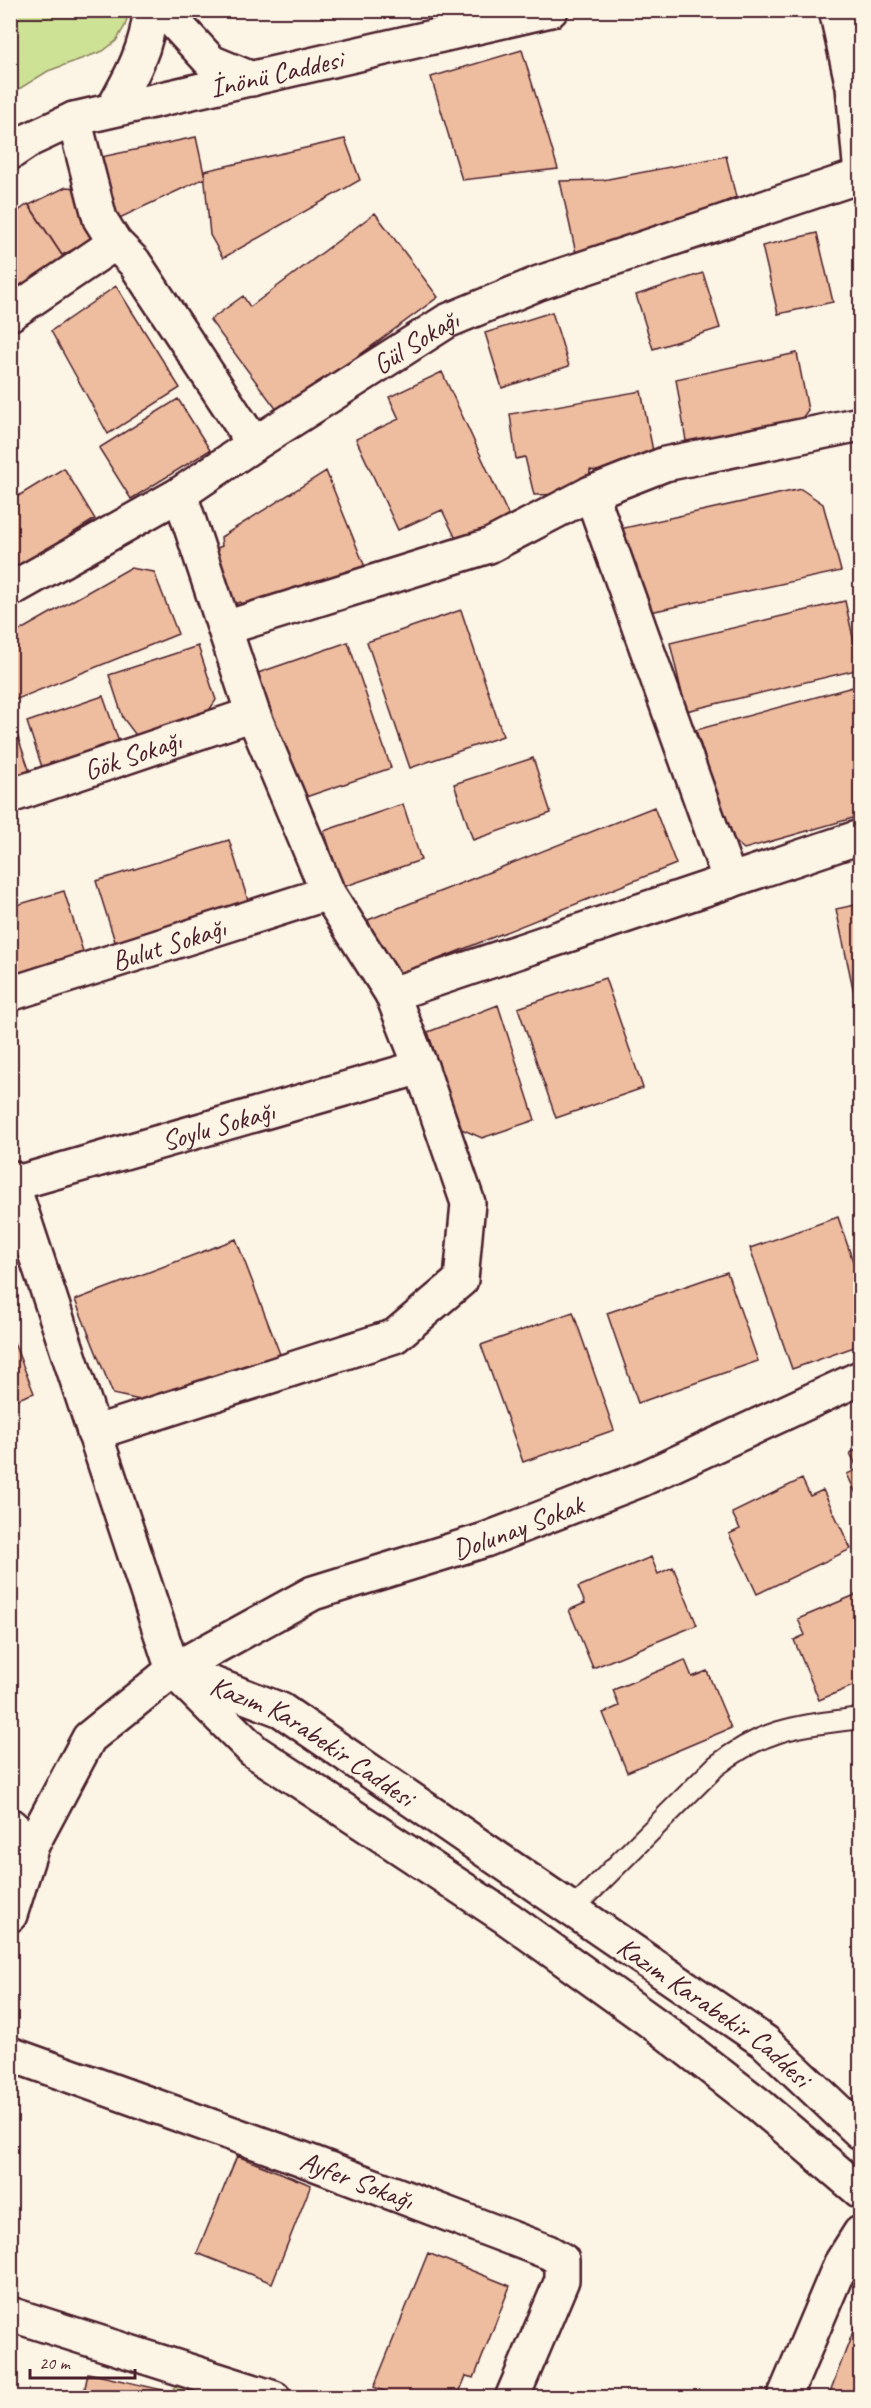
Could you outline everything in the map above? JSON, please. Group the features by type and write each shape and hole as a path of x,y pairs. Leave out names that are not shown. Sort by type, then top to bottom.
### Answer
{"street":[{"path":"113,109 134,72 149,32 150,10"},
{"path":"163,10 211,62 252,79"},
{"name":"İnönü Caddesi","path":"10,153 31,139 74,119 551,10"},
{"path":"836,10 853,87 861,164"},
{"path":"74,119 100,219 115,243 134,262 254,444"},
{"name":"Gül Sokağı","path":"10,590 180,494 447,321 538,283 861,176"},
{"path":"10,314 115,243"},
{"path":"225,628 489,546 591,493 665,464 861,424"},
{"path":"591,493 730,881"},
{"path":"94,1433 395,1336 461,1280 468,1203 421,1067 392,994 328,893 253,714 180,494"},
{"name":"Gök Sokağı","path":"10,796 253,714"},
{"path":"392,994 861,837"},
{"name":"Bulut Sokağı","path":"10,994 328,893"},
{"name":"Soylu Sokağı","path":"12,1180 421,1067"},
{"name":"Kazım Karabekir Caddesi","path":"12,1180 173,1670 281,1710 765,2042 861,2132"},
{"name":"Dolunay Sokak","path":"10,1915 18,1838 89,1738 173,1670 313,1593 485,1540 640,1480 861,1378"},
{"path":"173,1670 254,1752 507,1918 660,2028 759,2105 861,2191"},
{"name":"Ayfer Sokağı","path":"10,2054 300,2158 548,2252 562,2260 562,2280 512,2397"},
{"path":"784,2397 841,2263 861,2233"},
{"path":"10,2314 274,2397"}],"lane":[{"path":"573,1909 716,1766 732,1753 749,1743 790,1727 861,1718"}],"green space":[{"path":"11,10 129,11 125,26 116,41 103,51 48,71 11,94"},
{"path":"175,2384 213,2397 172,2397"}],"building":[{"path":"522,50 558,169 462,180 431,77"},
{"path":"196,137 205,178 111,222 101,157"},
{"path":"345,139 360,180 223,258 210,235 204,171"},
{"path":"726,156 736,197 620,247 577,258 560,181 603,180"},
{"path":"66,187 79,188 96,229 89,242 62,255 29,205"},
{"path":"28,204 69,266 10,295 10,217"},
{"path":"375,213 438,297 280,414 210,320 243,296 250,307"},
{"path":"817,233 833,302 778,314 762,246"},
{"path":"703,273 720,328 653,349 636,295"},
{"path":"116,286 180,388 108,434 51,331"},
{"path":"552,312 569,366 502,388 485,333"},
{"path":"797,353 808,410 793,431 687,447 676,379"},
{"path":"442,372 512,523 460,547 442,510 398,530 356,439 399,419 389,397"},
{"path":"641,391 654,456 619,464 612,472 590,470 589,485 572,494 534,495 525,457 516,459 510,414"},
{"path":"178,399 210,450 131,499 99,448"},
{"path":"64,468 95,519 17,568 10,558 10,501"},
{"path":"326,471 369,577 245,609 240,602 232,605 208,552 222,546 221,537"},
{"path":"801,489 823,504 841,571 641,614 615,530"},
{"path":"130,568 154,572 178,634 10,702 10,636"},
{"path":"845,601 860,669 686,711 670,643"},
{"path":"461,610 503,736 410,768 367,642"},
{"path":"348,642 391,768 297,800 255,674"},
{"path":"198,646 216,700 202,721 138,738 123,718 109,675"},
{"path":"860,685 860,816 744,849 730,837 696,730"},
{"path":"103,696 121,748 44,773 27,722"},
{"path":"14,726 32,778 10,785 10,727"},
{"path":"533,758 551,813 473,840 454,784"},
{"path":"403,804 421,860 343,887 324,831"},
{"path":"654,807 676,864 391,978 368,920"},
{"path":"229,840 251,910 118,951 96,881"},
{"path":"64,891 86,961 10,985 10,907"},
{"path":"860,904 860,1021 836,909"},
{"path":"605,978 643,1088 556,1118 518,1008"},
{"path":"498,1005 535,1120 482,1138 459,1128 428,1032"},
{"path":"838,1217 860,1282 860,1345 792,1369 750,1248"},
{"path":"236,1239 283,1362 140,1400 113,1394 75,1300"},
{"path":"727,1272 758,1361 638,1403 607,1313"},
{"path":"573,1312 614,1430 523,1462 481,1345"},
{"path":"10,1333 34,1393 10,1402"},
{"path":"860,1448 860,1502 847,1474 858,1469 850,1453"},
{"path":"802,1479 810,1496 823,1490 851,1549 757,1594 729,1534 740,1529 732,1513"},
{"path":"651,1557 658,1574 673,1567 697,1625 593,1668 569,1610 585,1603 578,1587"},
{"path":"860,1593 860,1683 819,1700 794,1640 805,1635 798,1619"},
{"path":"685,1660 692,1677 707,1671 731,1728 627,1772 603,1713 619,1706 613,1690"},
{"path":"237,2156 311,2185 272,2283 197,2253"},
{"path":"428,2253 510,2286 474,2378 466,2376 457,2398 401,2398 374,2387"},
{"path":"859,2316 860,2398 828,2397"},
{"path":"88,2373 167,2391 165,2398 83,2398"}]}
